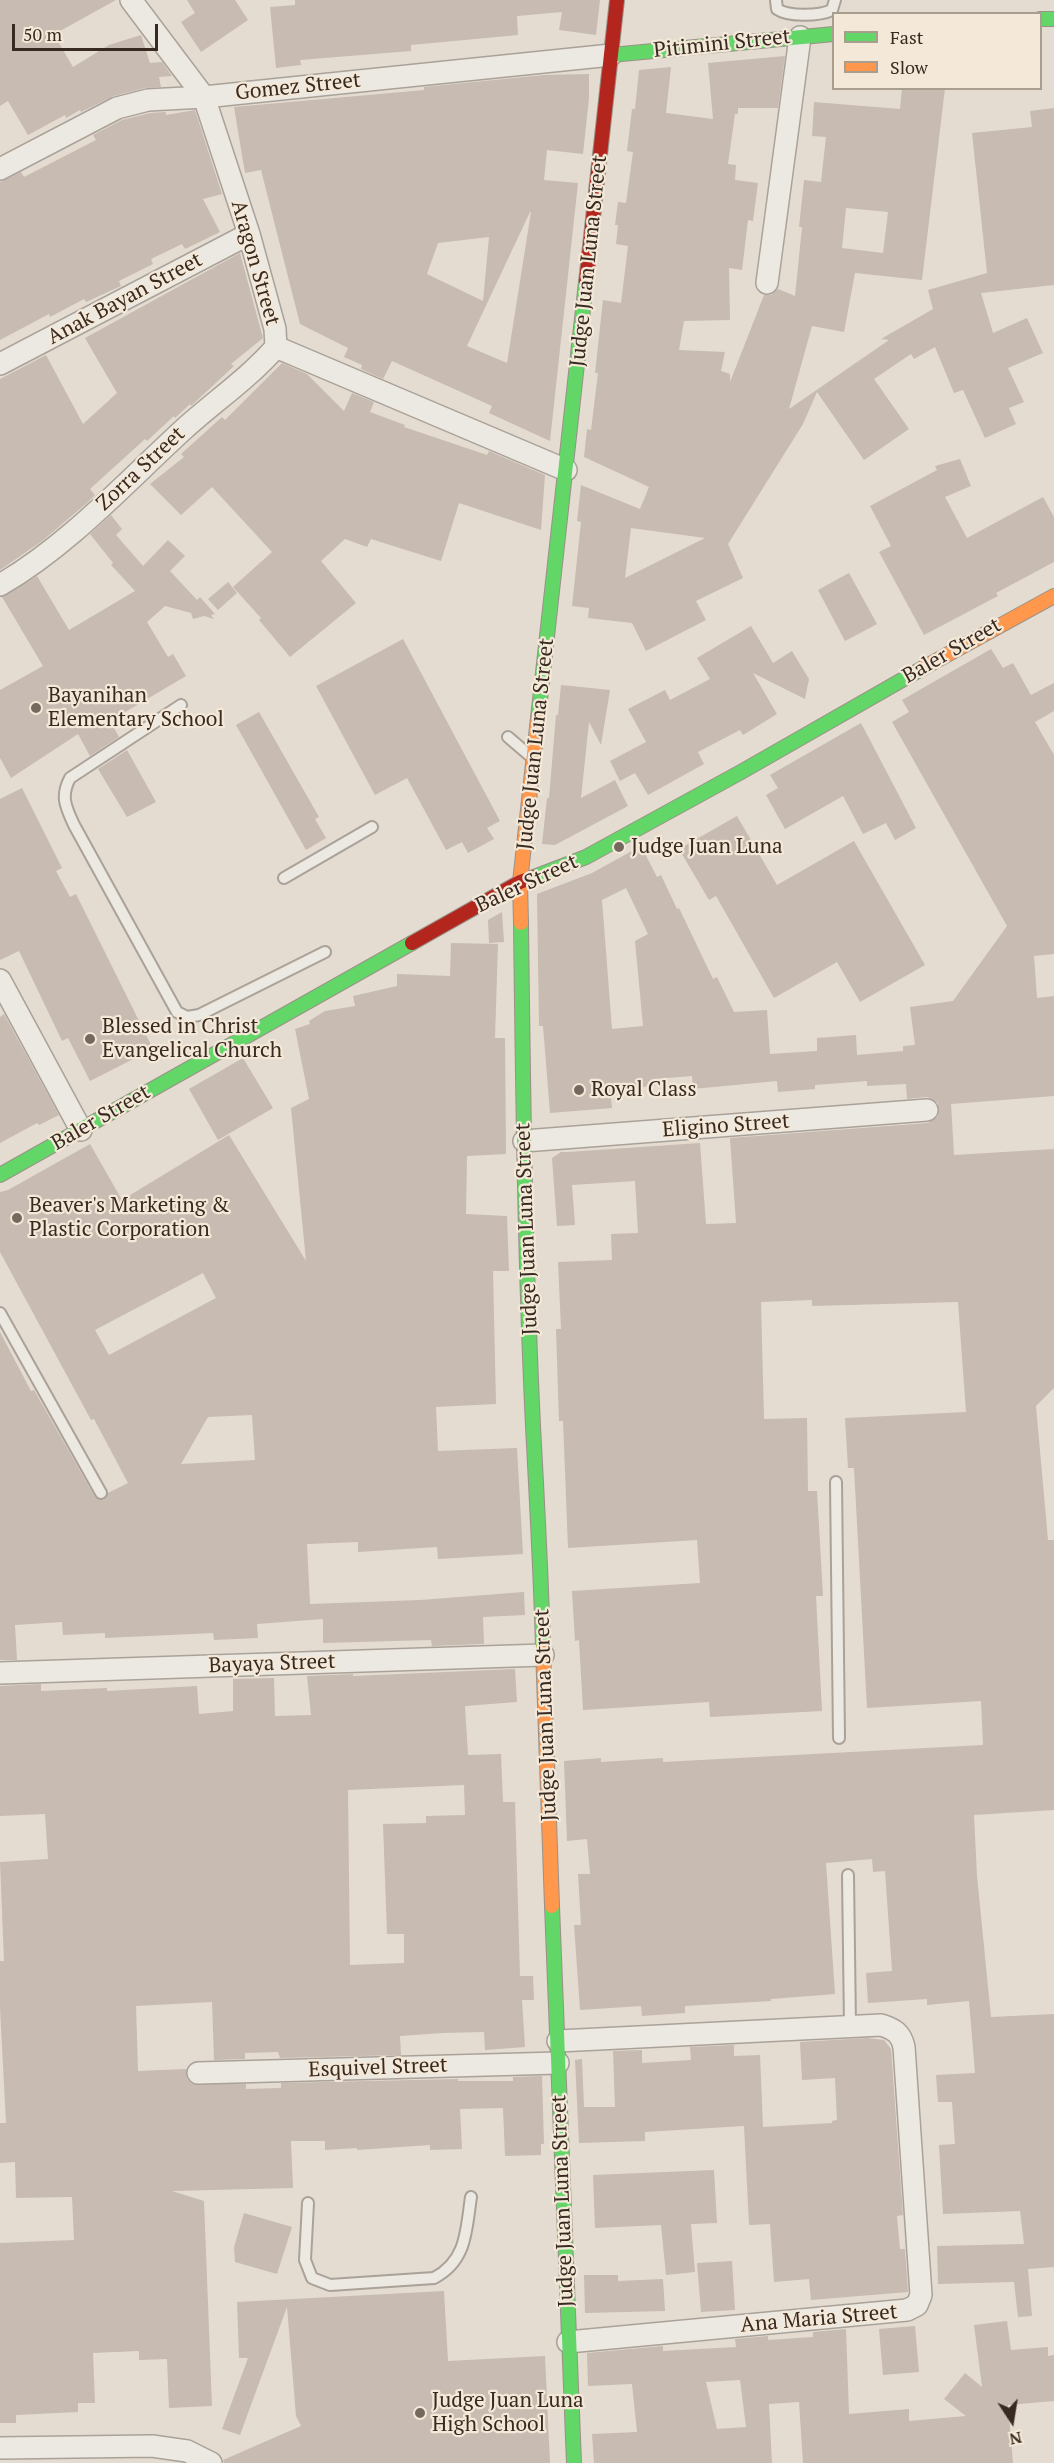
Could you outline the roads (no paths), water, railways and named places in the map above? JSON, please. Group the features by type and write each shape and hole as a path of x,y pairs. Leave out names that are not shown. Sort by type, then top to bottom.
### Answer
{"street":[{"name":"Aragon Street","path":"131,0 204,97 249,234 275,329 276,347 566,470"},
{"name":"Judge Juan Luna Street","path":"574,2463 524,1141 520,882 617,0"},
{"name":"Pitimini Street","path":"611,55 832,34"},
{"path":"767,284 800,37"},
{"name":"Gomez Street","path":"0,169 117,108 148,100 204,97 611,55"},
{"name":"Anak Bayan Street","path":"0,364 249,234"},
{"name":"Zorra Street","path":"0,585 23,572 61,543 186,427 262,363 276,347"},
{"name":"Baler Street","path":"0,1175 81,1130 339,975 520,882 586,857 741,772 1003,622 1054,596"},
{"path":"0,980 81,1130"},
{"name":"Eligino Street","path":"524,1141 927,1110"},
{"name":"Bayaya Street","path":"0,1673 543,1655"},
{"name":"Ana Maria Street","path":"568,2342 908,2310 917,2306 921,2295 902,2036 893,2028 881,2025 850,2026"},
{"path":"558,2041 850,2026"},
{"name":"Esquivel Street","path":"198,2073 558,2063"},
{"path":"0,2448 152,2446 187,2451 211,2463"}],"lane":[{"path":"776,0 777,9 782,12 802,13 826,13 832,10 835,0"},
{"path":"800,37 802,13"},
{"path":"181,705 70,778 63,791 74,825 177,1012 187,1017 199,1015 325,952"},
{"path":"508,737 534,759"},
{"path":"284,878 372,827"},
{"path":"0,1313 101,1493"},
{"path":"836,1482 839,1738"},
{"path":"848,1875 850,2026"},
{"path":"308,2203 305,2260 312,2278 330,2285 434,2278 448,2271 460,2254 471,2197"}],"place":[{"name":"Bayanihan Elementary School","path":"36,708"},
{"name":"Judge Juan Luna","path":"619,847"},
{"name":"Blessed in Christ Evangelical Church","path":"90,1039"},
{"name":"Royal Class","path":"579,1090"},
{"name":"Beaver's Marketing & Plastic Corporation","path":"17,1218"},
{"name":"Judge Juan Luna High School","path":"420,2413"}]}
